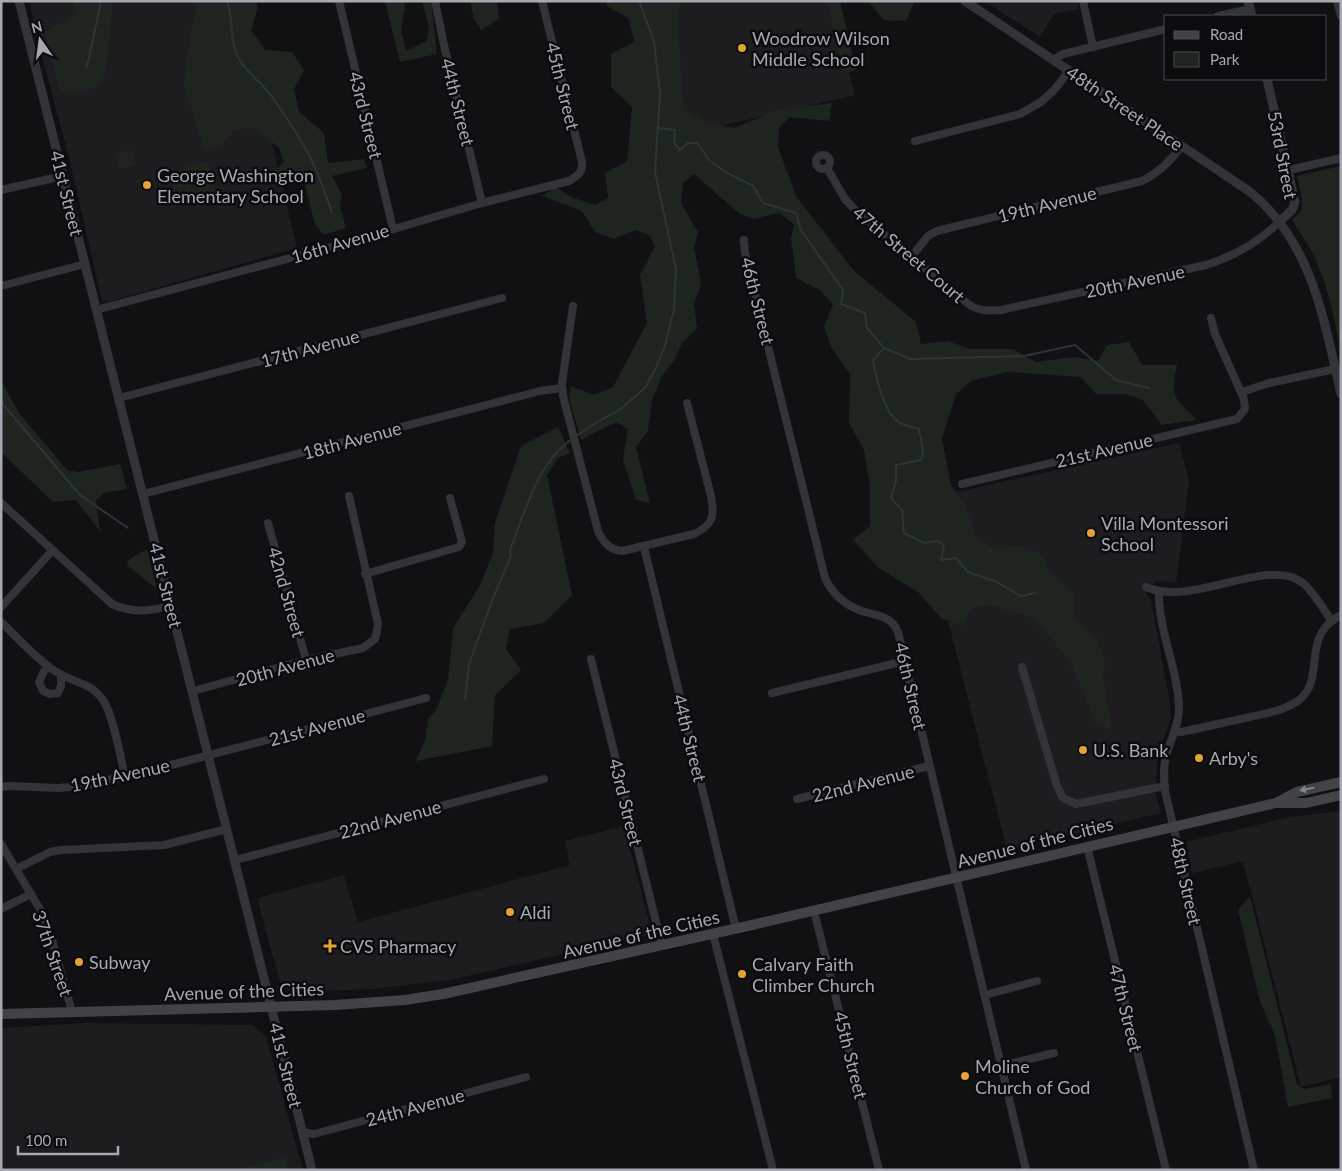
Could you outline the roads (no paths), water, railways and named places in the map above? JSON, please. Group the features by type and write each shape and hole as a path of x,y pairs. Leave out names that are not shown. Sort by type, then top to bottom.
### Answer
{"main road":[{"name":"Avenue of the Cities","path":"1276,803 1296,792 1341,782"},
{"name":"Avenue of the Cities","path":"1,1014 272,1007 375,1002 443,994 662,946 1276,803 1306,803 1341,795"},
{"path":"1306,803 1341,800"}],"street":[{"name":"41st Street","path":"19,1 312,1170"},
{"name":"43rd Street","path":"339,1 393,229"},
{"name":"44th Street","path":"436,1 444,45 482,203"},
{"name":"45th Street","path":"542,1 580,155 581,171"},
{"name":"48th Street Place","path":"965,1 1249,191 1274,213 1279,222"},
{"path":"1083,1 1094,47"},
{"path":"1223,15 1250,9"},
{"path":"1053,60 1063,54 1164,30"},
{"path":"915,141 1020,114 1042,102 1069,71"},
{"name":"53rd Street","path":"1267,80 1295,202 1292,210 1279,222 1301,255 1314,285 1341,394"},
{"name":"19th Avenue","path":"912,256 928,236 937,231 1142,180 1169,161 1181,146"},
{"path":"1288,170 1341,158"},
{"name":"47th Street Court","path":"827,168 845,199 856,211 967,303 979,310"},
{"name":"16th Avenue","path":"96,310 339,245 482,203 569,181 581,171"},
{"path":"1,190 63,176"},
{"name":"20th Avenue","path":"979,310 1001,310 1206,265 1249,246 1279,222"},
{"name":"46th Street","path":"744,240 745,253 825,578 837,596 849,605 864,612 886,617 894,623 898,632 1026,1170"},
{"path":"1,286 84,264"},
{"name":"17th Avenue","path":"118,398 502,298"},
{"path":"573,306 562,388 598,531 605,544 613,549 622,551 702,530 707,526 712,517 711,496 687,403"},
{"path":"1211,318 1222,350 1242,392 1268,383 1335,368"},
{"name":"18th Avenue","path":"143,494 530,394 562,388"},
{"name":"21st Avenue","path":"962,484 1230,421 1244,412 1245,406 1242,392"},
{"path":"349,496 365,574 452,550 461,545 462,542 450,498"},
{"path":"1,504 112,604 125,610 138,611 171,605"},
{"name":"42nd Street","path":"268,523 306,660"},
{"name":"44th Street","path":"644,546 736,929"},
{"path":"1,607 52,551"},
{"name":"20th Avenue","path":"193,691 306,660 363,648 374,639 378,631 378,624 365,574"},
{"path":"1146,587 1159,591 1194,591 1266,575 1286,575 1304,584 1332,621"},
{"name":"48th Street","path":"1159,591 1160,616 1178,695 1179,716 1165,760 1165,786 1254,1170"},
{"path":"1175,731 1181,732 1270,712 1288,706 1299,699 1311,682 1316,644 1322,632 1332,621 1341,615"},
{"path":"1,622 49,666 61,675 85,684 103,700 109,712 125,777"},
{"name":"43rd Street","path":"591,659 662,946"},
{"path":"772,693 905,661"},
{"path":"49,666 44,671 39,682 43,691 50,694 58,693 61,686 61,675"},
{"path":"1022,667 1057,786 1063,798 1076,804 1165,786"},
{"name":"21st Avenue","path":"209,756 426,698"},
{"name":"19th Avenue","path":"1,787 58,788 83,786 209,756"},
{"name":"22nd Avenue","path":"797,799 929,766"},
{"name":"22nd Avenue","path":"235,860 544,779"},
{"path":"16,869 50,852 81,848 164,845 228,829"},
{"name":"37th Street","path":"1,844 41,911 51,936 72,1012"},
{"name":"47th Street","path":"1087,846 1166,1170"},
{"path":"1,909 31,894"},
{"name":"45th Street","path":"814,911 879,1170"},
{"path":"713,934 773,1170"},
{"path":"985,996 1037,981"},
{"path":"1001,1066 1054,1053"},
{"name":"24th Avenue","path":"303,1132 314,1134 526,1077"}],"waterway":[{"path":"87,67 101,1"},
{"path":"227,1 233,44 238,57 270,94 297,134 314,165 332,212"},
{"path":"576,436 618,411 645,388 665,346 674,309 676,269 655,172 660,93 654,41 639,1"},
{"path":"658,128 675,130 674,143 680,150 688,143 697,143 710,161 727,173 753,186 763,203 796,213 801,230 843,290 841,304 865,313 867,328 884,348 910,359 1024,356 1075,345 1116,380 1149,388"},
{"path":"884,348 873,360 884,401 898,422 919,429 923,451 921,460 896,465 896,481 891,498 902,510 904,533 924,543 938,541 944,546 941,560 956,558 968,572 997,582 1021,596 1035,593"},
{"path":"1,402 80,495 128,528"},
{"path":"465,700 469,664 511,556 510,550 527,505 550,461 572,439"}],"place":[{"name":"Woodrow Wilson Middle School","path":"742,48"},
{"name":"George Washington Elementary School","path":"147,185"},
{"name":"Villa Montessori School","path":"1091,533"},
{"name":"U.S. Bank","path":"1083,750"},
{"name":"Arby's","path":"1199,758"},
{"name":"Aldi","path":"510,912"},
{"name":"CVS Pharmacy","path":"330,946"},
{"name":"Subway","path":"79,962"},
{"name":"Calvary Faith Climber Church","path":"742,974"},
{"name":"Moline Church of God","path":"965,1076"}]}
